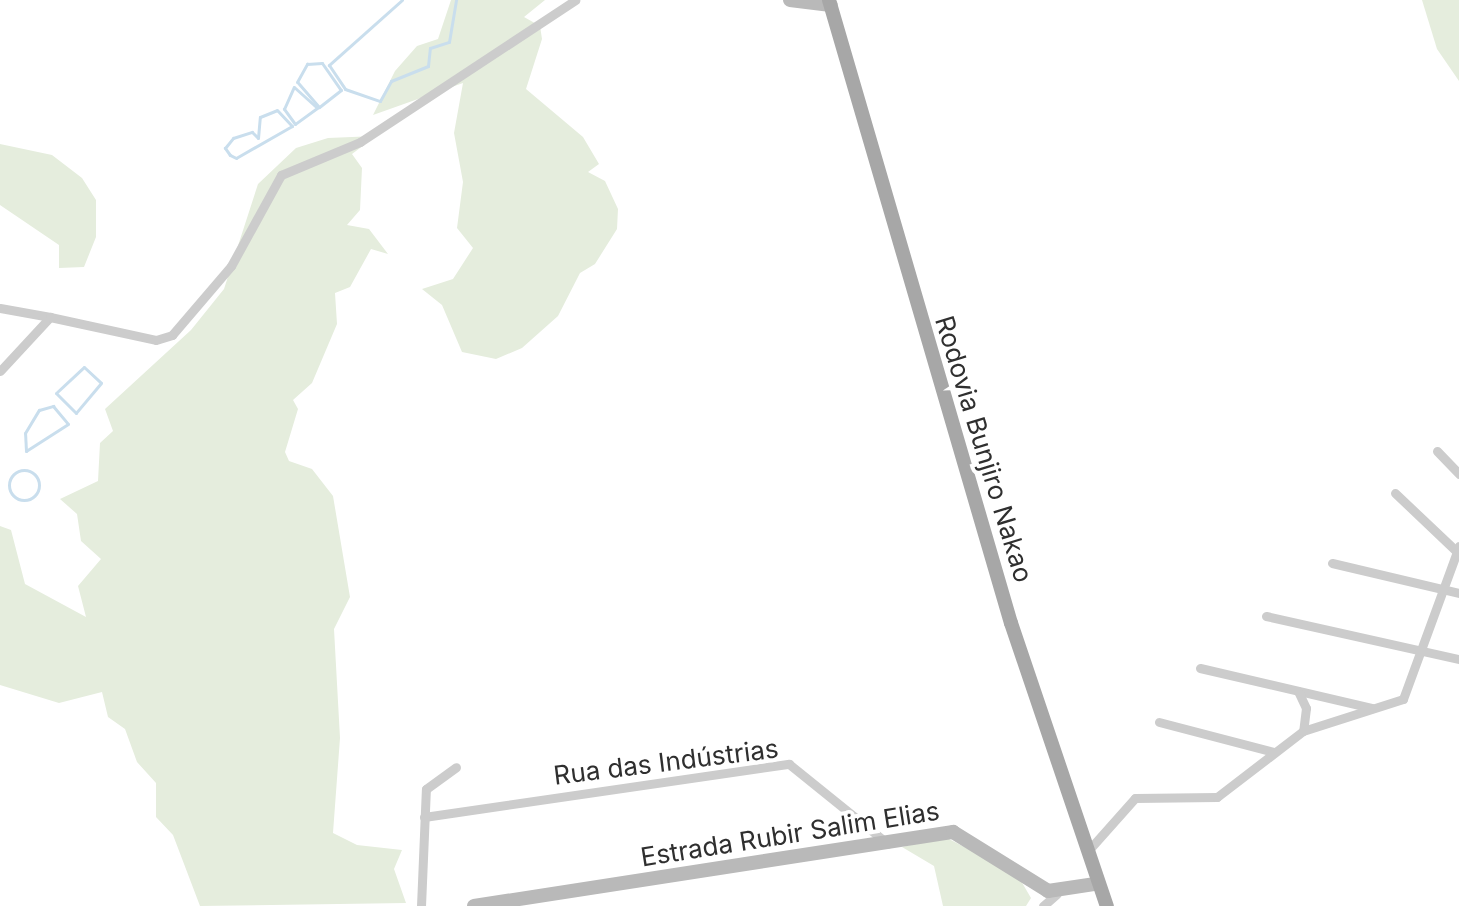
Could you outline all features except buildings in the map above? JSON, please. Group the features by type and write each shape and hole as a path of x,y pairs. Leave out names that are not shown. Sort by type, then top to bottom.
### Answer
{"main road":[{"name":"Rodovia Bunjiro Nakao","path":"834,2 1085,854 1095,884 1107,906"}],"street":[{"path":"0,308 156,340 172,335 231,266 281,175 360,142 575,0"},
{"path":"790,0 834,2"},
{"path":"0,371 50,317"},
{"path":"1437,451 1459,474"},
{"path":"1085,854 1135,798 1217,797 1303,731 1403,699 1426,652 1457,548 1395,493"},
{"path":"1332,563 1459,593"},
{"path":"1266,616 1459,659"},
{"path":"1200,668 1379,709"},
{"path":"1298,691 1306,708 1303,731"},
{"path":"1159,722 1274,752"},
{"name":"Rua das Indústrias","path":"424,817 789,764 888,844"},
{"path":"421,906 426,789 456,767"},
{"name":"Estrada Rubir Salim Elias","path":"474,906 961,833 1057,894"},
{"path":"1043,906 1057,894 1095,884"}],"green space":[{"path":"451,0 545,0 524,17 540,26 542,39 526,89 583,137 599,164 588,172 605,181 618,209 617,229 595,264 580,273 558,316 522,348 496,359 462,352 442,305 422,289 453,279 473,248 457,228 463,182 454,133 463,83 373,115 395,71 417,46 438,39"},
{"path":"1422,0 1459,0 1459,81 1437,49"},
{"path":"376,136 352,154 362,168 360,210 347,225 369,229 388,254 371,249 350,287 335,293 337,324 312,383 293,400 298,409 285,452 289,461 312,469 333,496 350,597 334,629 340,738 333,833 357,845 402,850 394,869 406,903 200,906 173,835 156,817 156,783 137,762 125,729 108,717 102,692 59,703 0,685 0,526 11,530 25,584 86,617 78,586 101,559 81,541 77,514 60,499 98,481 100,443 113,431 105,409 191,330 224,289 258,184 296,148 328,138"},
{"path":"0,144 52,155 82,178 96,200 96,237 84,267 59,268 59,245 0,205"},
{"path":"945,837 1017,874 1031,898 1026,906 943,906 934,866 902,847"}],"waterway":[{"path":"402,0 329,65 345,89 380,101 391,81 428,66 430,48 449,42 456,0"},
{"path":"322,63 341,90 319,107 297,82 307,64 322,63"},
{"path":"294,87 317,108 295,124 284,109 294,87"},
{"path":"277,110 292,126 236,158 230,155 225,148 233,138 252,132 258,138 260,117 277,110"},
{"path":"84,367 101,383 76,413 56,393 84,367"},
{"path":"53,406 68,424 26,451 25,433 39,410 53,406"},
{"path":"24,470 34,475 39,485 34,495 24,500 14,495 9,485 14,475 24,470"}]}
